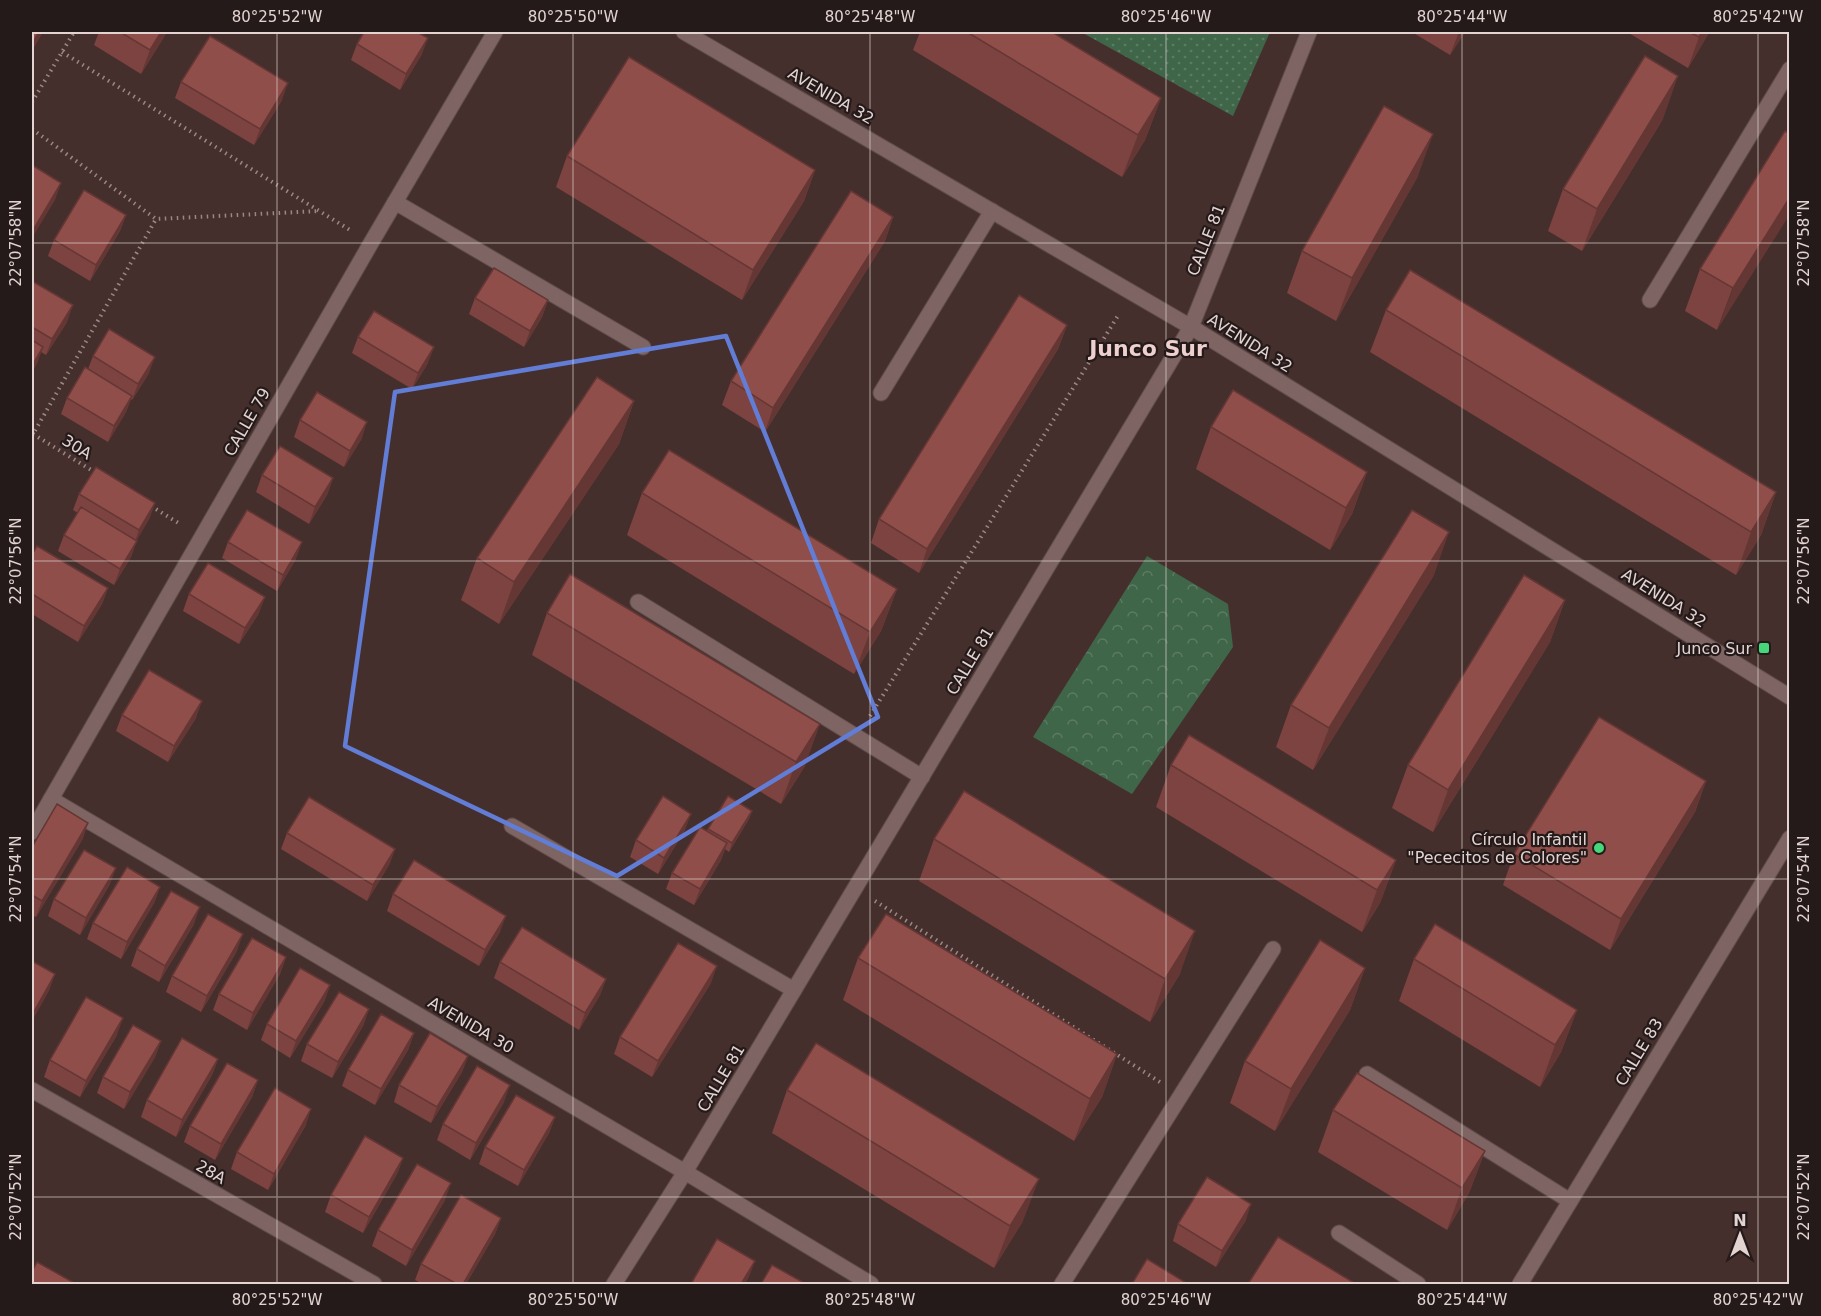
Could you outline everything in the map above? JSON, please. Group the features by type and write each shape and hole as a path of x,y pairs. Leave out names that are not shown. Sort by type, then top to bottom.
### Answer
{"street":[{"name":"CALLE 79","path":"32,832 495,32"},
{"name":"AVENIDA 32","path":"684,32 1191,327 1790,697"},
{"name":"CALLE 81","path":"614,1284 685,1172 1191,327 1309,32"},
{"path":"1650,300 1790,69"},
{"path":"395,202 643,347"},
{"path":"881,393 992,211"},
{"path":"638,602 922,777"},
{"name":"AVENIDA 30","path":"51,799 871,1284"},
{"path":"512,826 794,990"},
{"name":"CALLE 83","path":"1520,1284 1790,838"},
{"path":"1062,1284 1273,949"},
{"path":"1367,1074 1570,1201"},
{"name":"28A","path":"32,1090 374,1284"},
{"path":"1339,1233 1418,1284"}],"path":[{"path":"32,102 74,32"},
{"path":"62,52 371,243"},
{"path":"32,129 156,219 319,211"},
{"path":"32,435 156,219"},
{"path":"857,737 1132,293"},
{"name":"30A","path":"32,435 102,477"},
{"path":"142,501 202,537"},
{"path":"855,888 1181,1095"}],"highlighted area":[{"path":"726,336 878,717 617,876 345,746 395,392"}],"green space":[{"path":"1081,32 1270,32 1233,116"},
{"path":"1147,556 1228,604 1233,647 1132,794 1033,737"}],"building":[{"path":"32,32 39,32 32,44"},
{"path":"120,32 161,32 150,50"},
{"path":"364,32 417,32 428,38 406,74 357,44"},
{"path":"967,32 1052,32 1161,98 1138,135"},
{"path":"1689,32 1702,32 1699,37"},
{"path":"210,36 288,83 260,129 181,82"},
{"path":"1645,56 1678,76 1597,209 1563,189"},
{"path":"629,57 815,170 753,270 567,156"},
{"path":"1384,106 1433,134 1352,278 1302,251"},
{"path":"1785,131 1790,134 1790,197 1733,288 1700,269"},
{"path":"32,165 61,183 32,232"},
{"path":"84,190 126,215 96,265 54,240"},
{"path":"851,191 893,217 773,408 731,381"},
{"path":"494,268 548,300 530,331 475,298"},
{"path":"1410,270 1776,492 1751,532 1386,310"},
{"path":"32,281 73,305 52,339 32,327"},
{"path":"1019,295 1067,325 927,549 879,519"},
{"path":"374,311 434,347 418,373 358,337"},
{"path":"109,329 155,357 138,384 93,356"},
{"path":"32,340 43,347 32,366"},
{"path":"85,367 132,396 114,426 67,398"},
{"path":"597,377 634,401 514,582 477,558"},
{"path":"1233,390 1367,472 1346,508 1211,427"},
{"path":"317,392 367,422 350,451 300,420"},
{"path":"280,446 333,478 315,507 262,475"},
{"path":"669,450 897,589 870,632 642,493"},
{"path":"96,467 155,503 139,530 79,494"},
{"path":"81,507 137,541 120,569 64,535"},
{"path":"247,510 302,542 283,575 228,542"},
{"path":"1412,510 1449,532 1329,728 1291,705"},
{"path":"37,546 108,588 84,626 32,594 32,555"},
{"path":"208,563 265,597 245,628 189,594"},
{"path":"570,574 820,724 796,762 547,613"},
{"path":"1524,575 1565,600 1448,790 1408,765"},
{"path":"149,670 202,701 174,746 122,715"},
{"name":"Círculo Infantil \"Pececitos de Colores\"","path":"1599,717 1706,781 1621,919 1514,854"},
{"path":"1189,735 1396,860 1377,890 1171,765"},
{"path":"964,791 1195,931 1165,979 934,839"},
{"path":"663,796 691,814 664,858 636,840"},
{"path":"728,796 752,811 732,843 708,829"},
{"path":"309,797 395,849 373,885 287,833"},
{"path":"57,804 88,823 42,901 32,895 32,847"},
{"path":"700,827 727,843 700,889 672,873"},
{"path":"84,850 116,868 86,918 54,899"},
{"path":"414,860 506,916 485,950 393,894"},
{"path":"127,867 160,887 127,942 93,923"},
{"path":"171,891 200,907 165,966 137,949"},
{"path":"208,914 243,934 207,996 172,976"},
{"path":"886,914 1117,1054 1090,1099 858,958"},
{"path":"1435,924 1577,1010 1555,1045 1414,959"},
{"path":"522,927 606,979 585,1013 500,962"},
{"path":"252,938 286,957 253,1013 219,994"},
{"path":"1320,940 1365,968 1291,1089 1245,1061"},
{"path":"678,943 717,966 658,1061 620,1037"},
{"path":"32,961 55,974 32,1015"},
{"path":"300,968 330,985 296,1041 267,1024"},
{"path":"339,992 369,1009 338,1062 307,1044"},
{"path":"86,997 123,1018 86,1081 50,1060"},
{"path":"381,1014 414,1033 381,1089 348,1070"},
{"path":"133,1025 161,1041 130,1092 103,1077"},
{"path":"430,1033 468,1056 437,1107 399,1085"},
{"path":"182,1038 218,1059 182,1120 147,1100"},
{"path":"816,1043 1039,1179 1010,1226 787,1090"},
{"path":"227,1063 258,1080 221,1144 190,1126"},
{"path":"477,1066 510,1085 476,1143 443,1124"},
{"path":"1357,1073 1485,1151 1462,1188 1333,1110"},
{"path":"275,1088 311,1109 274,1174 237,1152"},
{"path":"516,1095 555,1117 524,1170 485,1147"},
{"path":"365,1136 403,1158 369,1217 331,1195"},
{"path":"417,1164 451,1183 412,1250 378,1230"},
{"path":"1207,1177 1251,1204 1222,1251 1178,1224"},
{"path":"461,1195 501,1218 463,1284 457,1284 421,1264"},
{"path":"1278,1237 1356,1284 1248,1284"},
{"path":"717,1239 755,1261 741,1284 691,1284"},
{"path":"1147,1259 1188,1284 1132,1284"},
{"path":"37,1262 76,1284 32,1284 32,1272"},
{"path":"772,1265 806,1284 761,1284"}],"place":[{"name":"Junco Sur","path":"1764,648"},
{"name":"Círculo Infantil \"Pececitos de Colores\"","path":"1599,848"}],"district":[{"name":"Junco Sur","path":"1148,348"}]}
